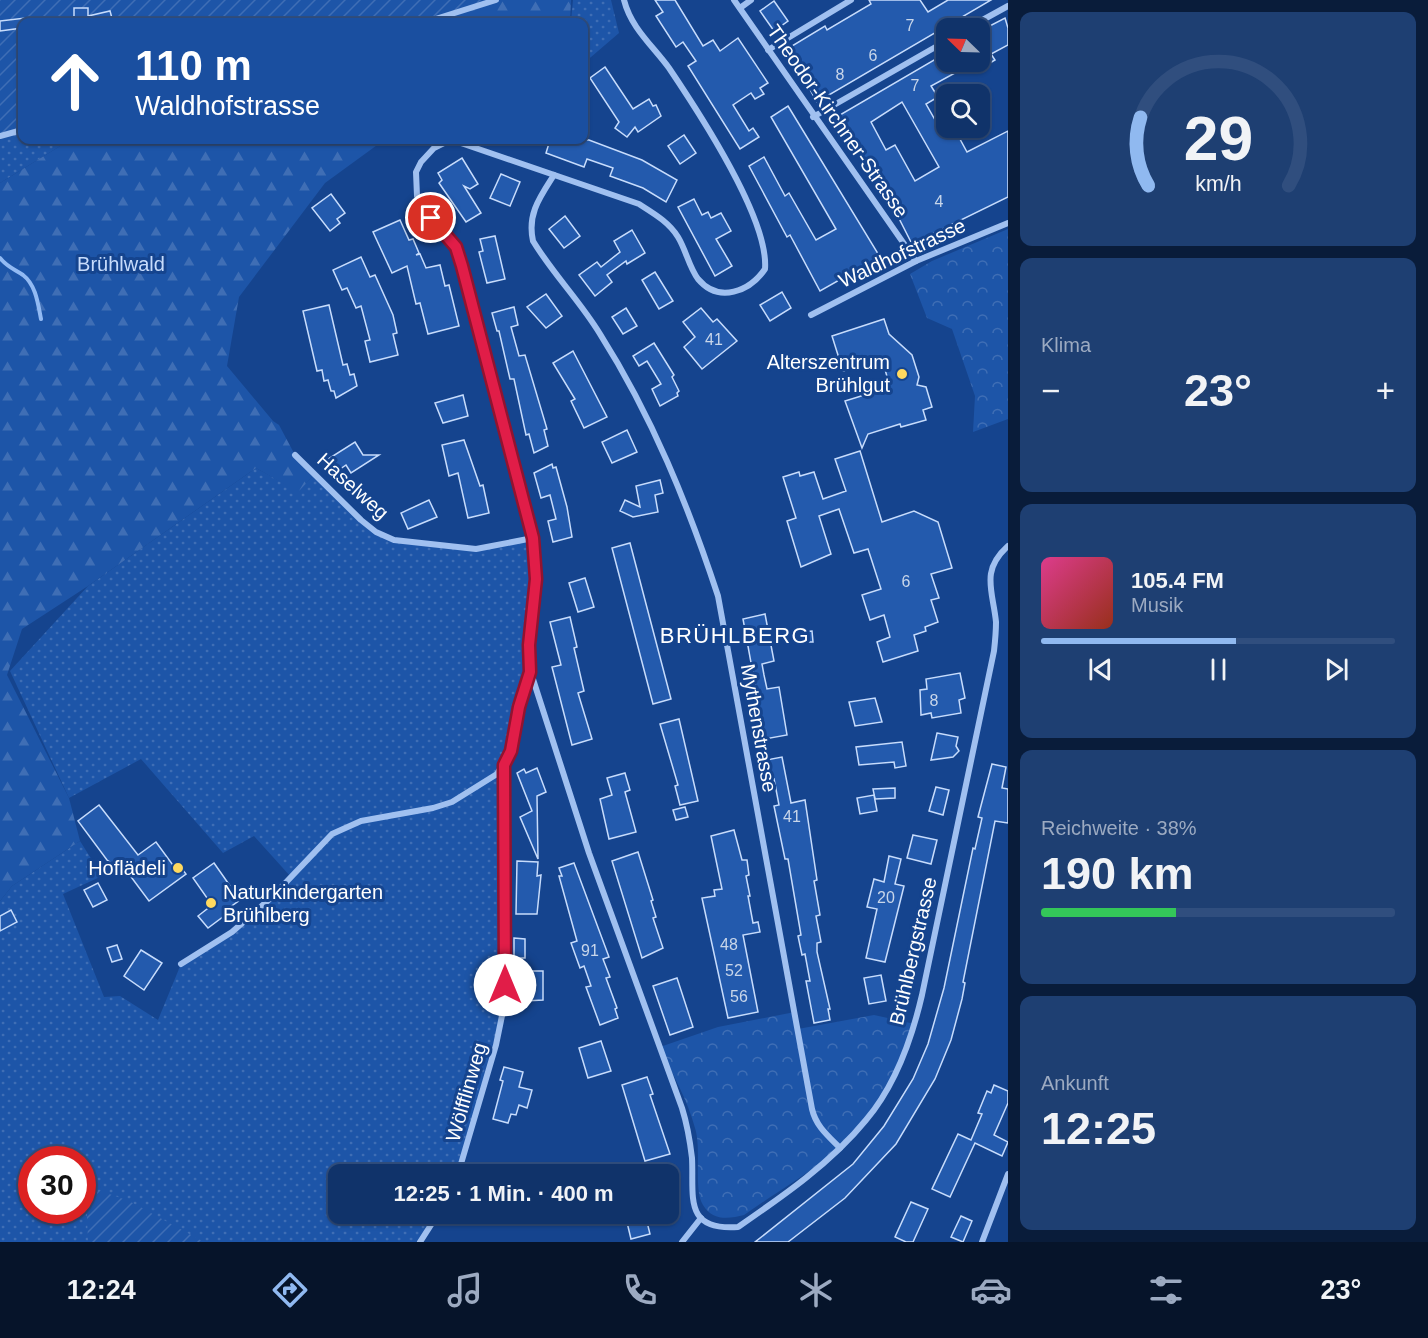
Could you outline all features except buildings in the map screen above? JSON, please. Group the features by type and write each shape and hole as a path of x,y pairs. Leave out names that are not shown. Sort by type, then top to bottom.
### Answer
{"street":[{"path":"439,18 496,0"},
{"path":"463,144 639,204 661,218 677,236 698,279 718,292 728,293 747,288 765,268 763,240 734,176 708,129 668,66 643,37 626,9 624,0"},
{"name":"Theodor-Kirchner-Strasse","path":"734,0 813,117 916,261"},
{"path":"740,8 751,0"},
{"path":"768,50 851,0"},
{"path":"986,18 1008,6"},
{"path":"813,117 936,47"},
{"path":"0,136 18,131"},
{"path":"443,144 427,154 416,172 414,183 423,208 456,247 533,538 536,579 529,645 530,672 589,853 688,1128 692,1159 690,1192 694,1208 701,1218 682,1242"},
{"name":"Mythenstrasse","path":"554,175 534,208 531,230 533,241 600,333 657,439 691,514 718,596 812,1109 822,1131 840,1148"},
{"name":"Waldhofstrasse","path":"811,315 916,261 1008,223"},
{"name":"Haselweg","path":"295,455 361,520 375,532 394,540 476,549 533,538"},
{"name":"Brühlbergstrasse","path":"701,1218 726,1228 738,1227 840,1148 867,1120 885,1091 915,1024 994,651 996,623 990,576 999,555 1008,546"},
{"path":"181,964 232,932 273,897 332,834 361,821 433,808 452,802 485,784 504,765 511,751 519,707 530,672"},
{"name":"Wölfflinweg","path":"461,1164 496,1045 504,1006 506,780 504,765"},
{"path":"982,1242 1008,1174"},
{"path":"420,1242 432,1224"}],"green space":[{"path":"0,0 496,0 439,18 18,18 18,131 0,136"},
{"path":"496,0 571,0 570,18 439,18"},
{"path":"573,0 611,0 619,33 588,60 588,18 571,18"},
{"path":"18,132 18,144 63,144 0,183 0,137"},
{"name":"Brühlwald","path":"63,144 379,144 325,183 239,297 227,366 273,421 279,425 295,455 313,476 298,492 256,468 88,586 22,629 7,675 69,798 80,841 12,886 0,901 0,183"},
{"path":"1008,229 1008,419 973,432 975,396 952,329 927,318 910,274 932,261"},
{"path":"256,468 298,491 313,476 361,520 394,540 476,549 533,538 535,623 532,654 522,713 504,765 504,1006 461,1164 328,1164 328,1224 432,1224 420,1242 0,1242 0,901 12,886 80,841 102,876 63,894 104,997 120,996 158,1020 181,964 232,932 291,877 254,836 223,853 141,759 69,798 10,671 88,586"},
{"path":"795,1012 798,1029 874,1015 915,1024 881,1097 867,1119 841,1147 744,1215 721,1218 711,1214 700,1198 695,1128 684,1096 660,1047 718,1027"},
{"path":"96,1191 129,1201 204,1242 88,1242 87,1224 96,1224"}],"waterway":[{"path":"0,258 31,284 41,319"}],"place":[{"name":"Alterszentrum Brühlgut","path":"902,374"},
{"name":"Hoflädeli","path":"178,868"},
{"name":"Naturkindergarten Brühlberg","path":"211,903"}],"district":[{"name":"BRÜHLBERG","path":"735,635"}],"route":[{"path":"431,218 456,247 468,285 533,538 536,579 529,645 530,672 519,707 511,751 504,765 506,780 504,804 505,985"}]}
